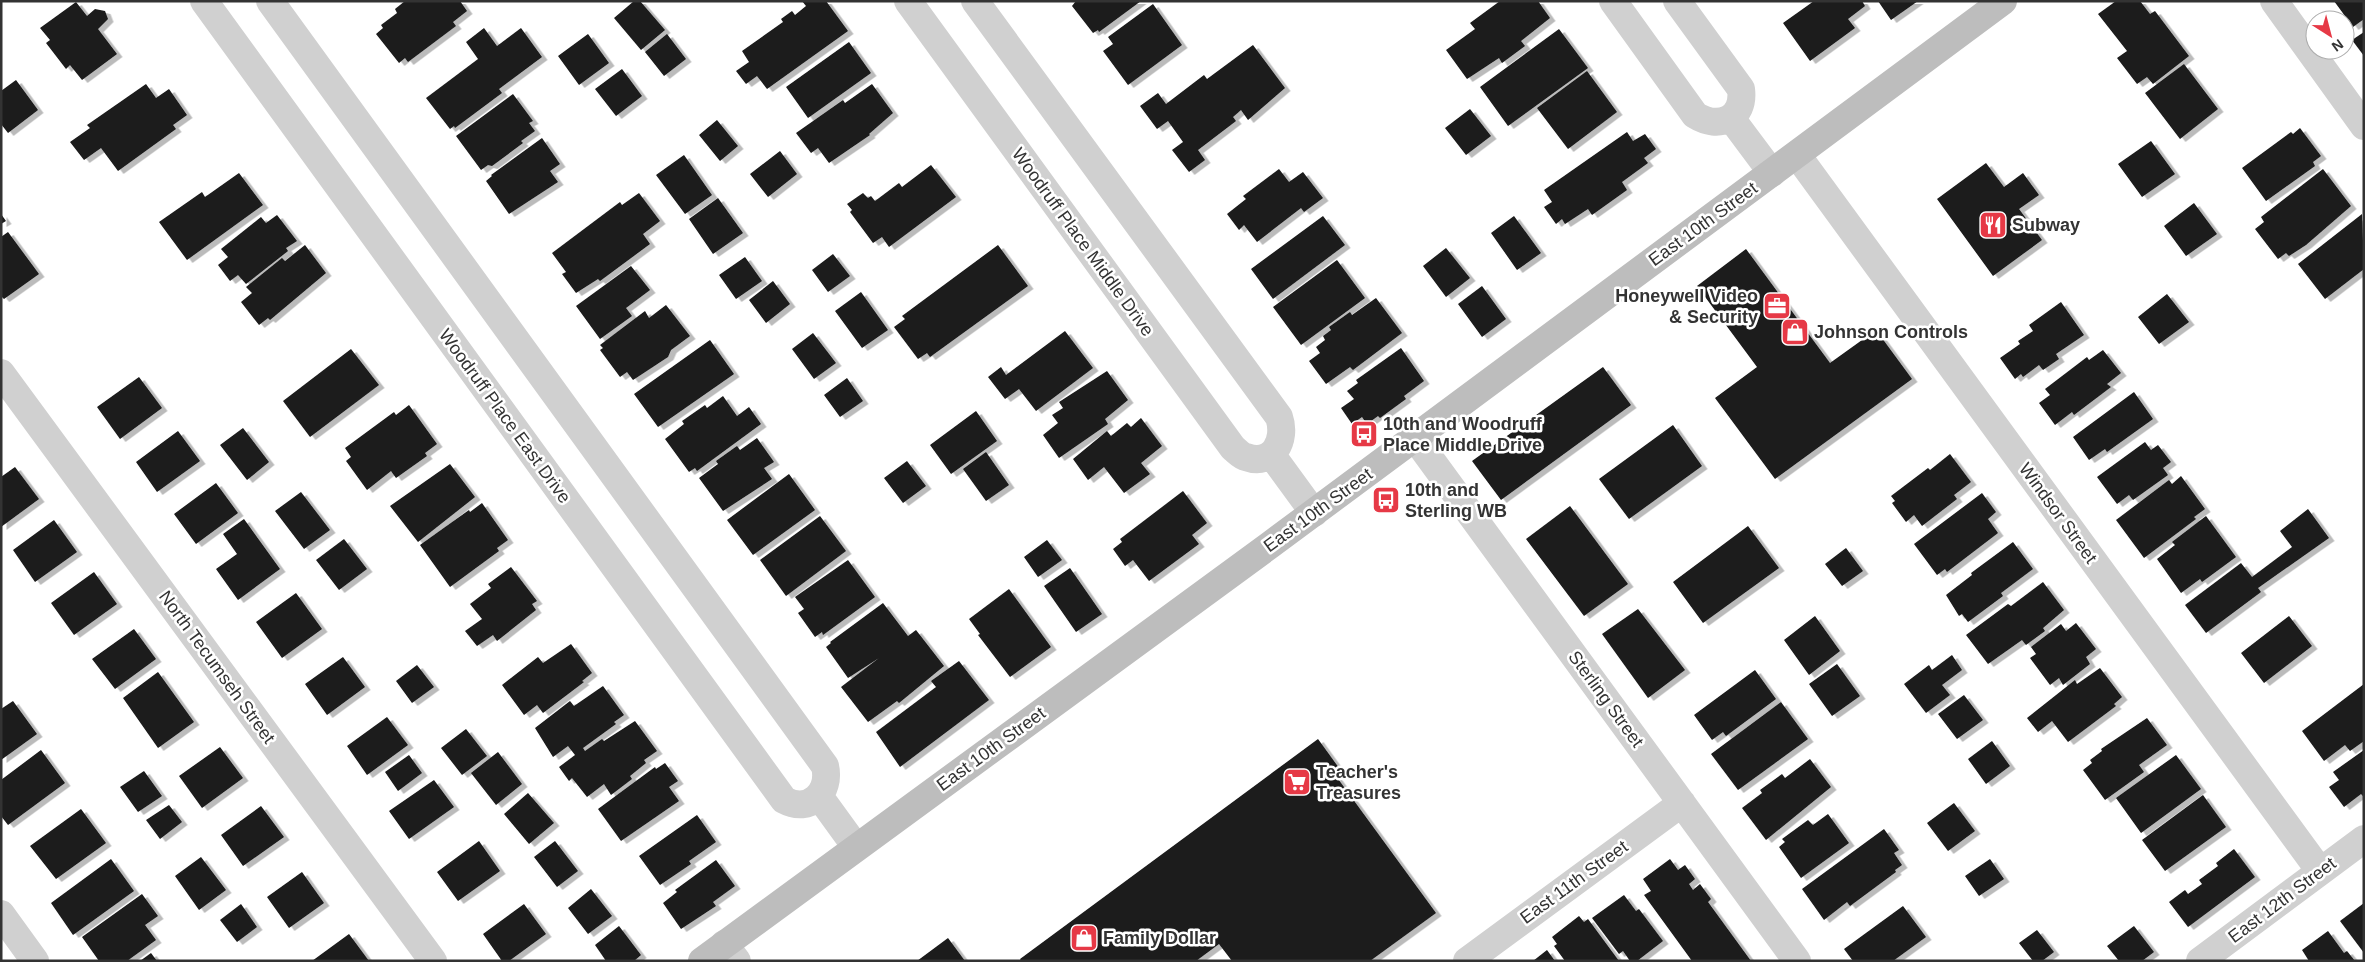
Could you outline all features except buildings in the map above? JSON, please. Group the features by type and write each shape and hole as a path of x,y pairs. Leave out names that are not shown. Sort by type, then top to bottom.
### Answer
{"main road":[{"name":"East 10th Street","path":"702,961 731,952 856,847 1314,513 2003,1"}],"street":[{"name":"Woodruff Place East Drive","path":"204,1 784,800 808,804 819,796"},
{"path":"270,1 825,766 827,782 819,796 856,847"},
{"name":"Woodruff Place Middle Drive","path":"908,1 1233,448 1245,457 1258,459 1271,454"},
{"path":"975,1 1279,417 1283,431 1281,440 1271,454 1314,513"},
{"path":"1613,1 1695,115 1705,121 1717,123 1731,118 1739,109 1741,102 1740,89 1677,1"},
{"path":"2274,1 2364,126"},
{"path":"1731,118 1772,173"},
{"name":"Windsor Street","path":"1797,155 2320,871"},
{"name":"North Tecumseh Street","path":"1,374 10,402 433,961"},
{"name":"Sterling Street","path":"1415,438 1797,961"},
{"name":"East 11th Street","path":"1467,961 1682,803"},
{"name":"East 12th Street","path":"2209,957 2364,839"},
{"path":"1,914 35,961"}],"place":[{"name":"Subway","path":"1993,225"},
{"name":"Honeywell Video & Security","path":"1777,306"},
{"name":"Johnson Controls","path":"1795,332"},
{"name":"10th and Woodruff Place Middle Drive","path":"1364,434"},
{"name":"10th and Sterling WB","path":"1386,500"},
{"name":"Teacher's Treasures","path":"1297,782"},
{"name":"Family Dollar","path":"1084,938"}]}
